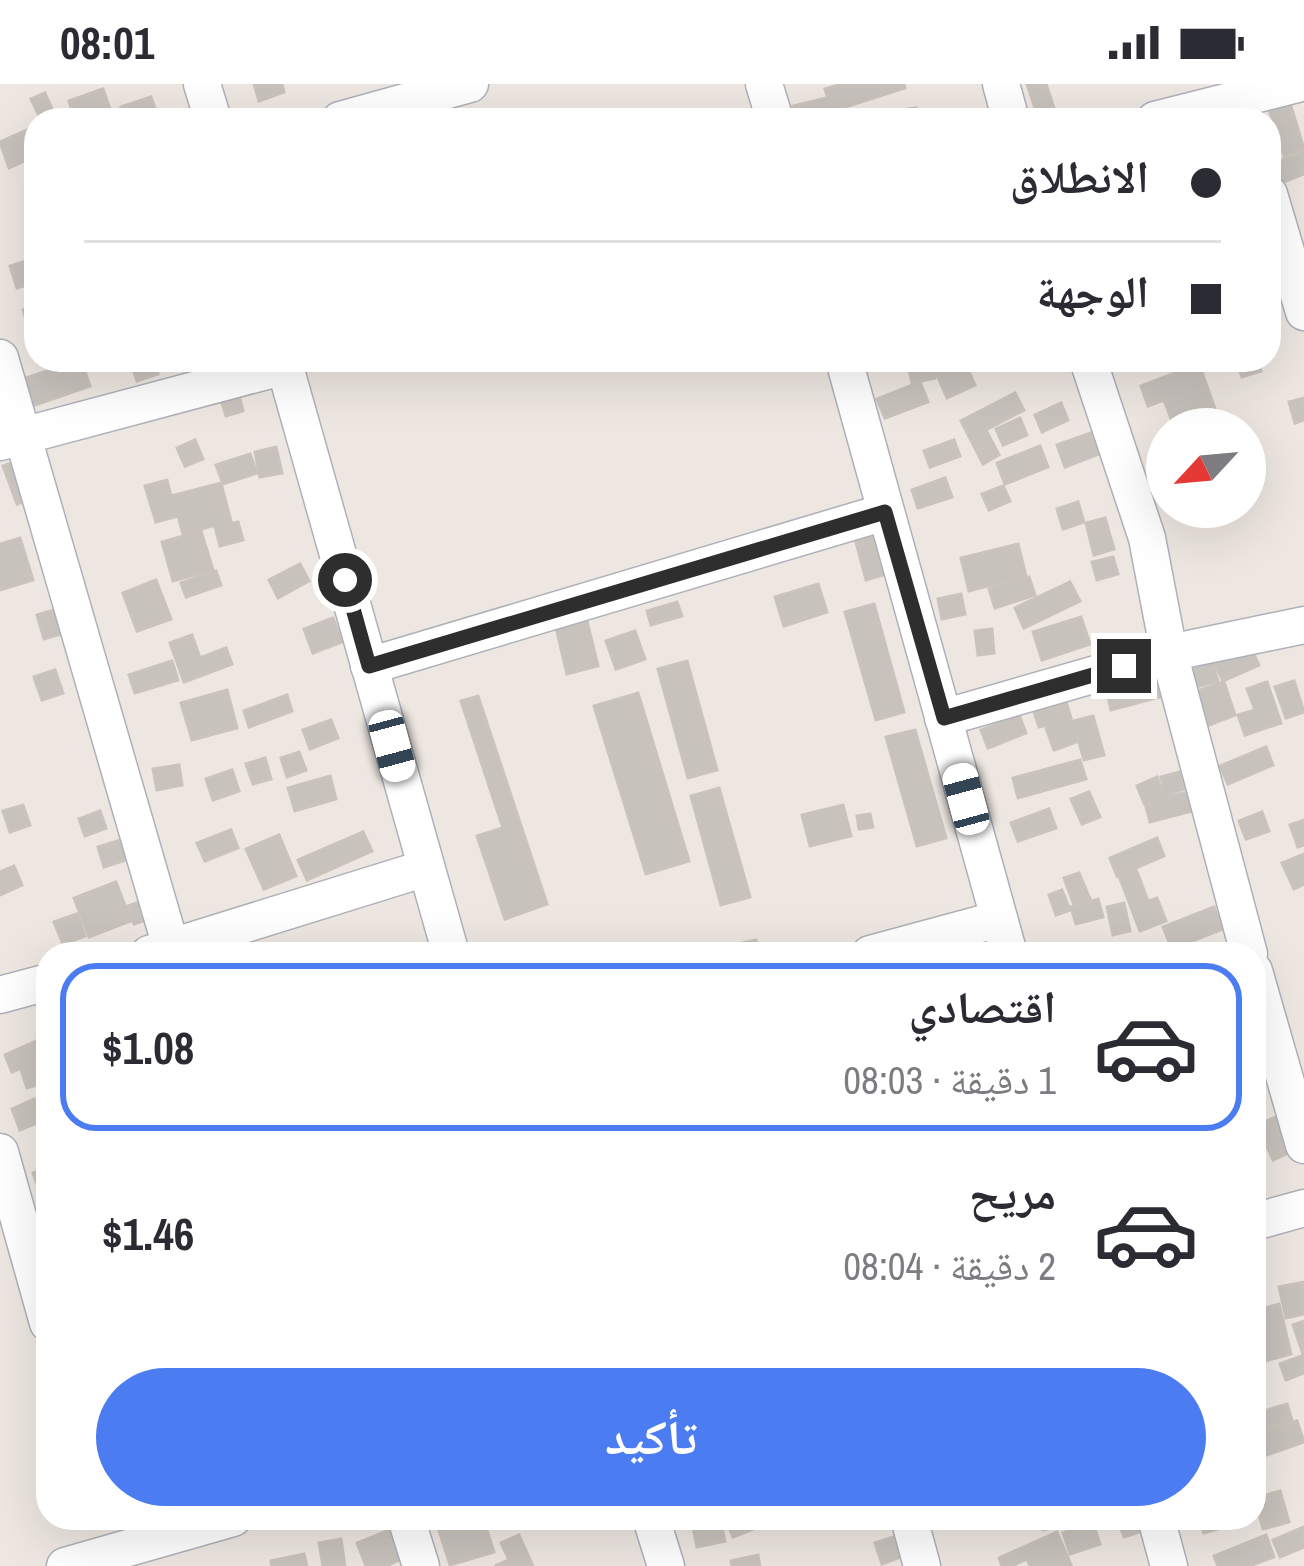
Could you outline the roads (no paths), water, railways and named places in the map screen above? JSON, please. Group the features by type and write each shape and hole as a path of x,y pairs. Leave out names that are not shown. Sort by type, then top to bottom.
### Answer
{"street":[{"path":"383,108 470,84"},
{"path":"1210,108 1297,84"},
{"path":"1281,234 1304,312"},
{"path":"0,358 10,439 161,942"},
{"path":"10,439 252,372"},
{"path":"287,372 448,942"},
{"path":"847,372 1004,937 965,942"},
{"path":"1092,372 1147,538 1169,653 1246,942"},
{"path":"369,666 885,512"},
{"path":"944,718 1169,653 1304,625"},
{"path":"195,942 426,868"},
{"path":"0,995 36,985"},
{"path":"1266,1013 1304,1144"},
{"path":"0,1152 36,1280"},
{"path":"1266,1219 1304,1208"},
{"path":"65,1566 108,1535 179,1550 213,1530"},
{"path":"410,1530 421,1566"},
{"path":"655,1530 666,1566"},
{"path":"912,1530 922,1566"},
{"path":"1159,1530 1169,1566"}]}
